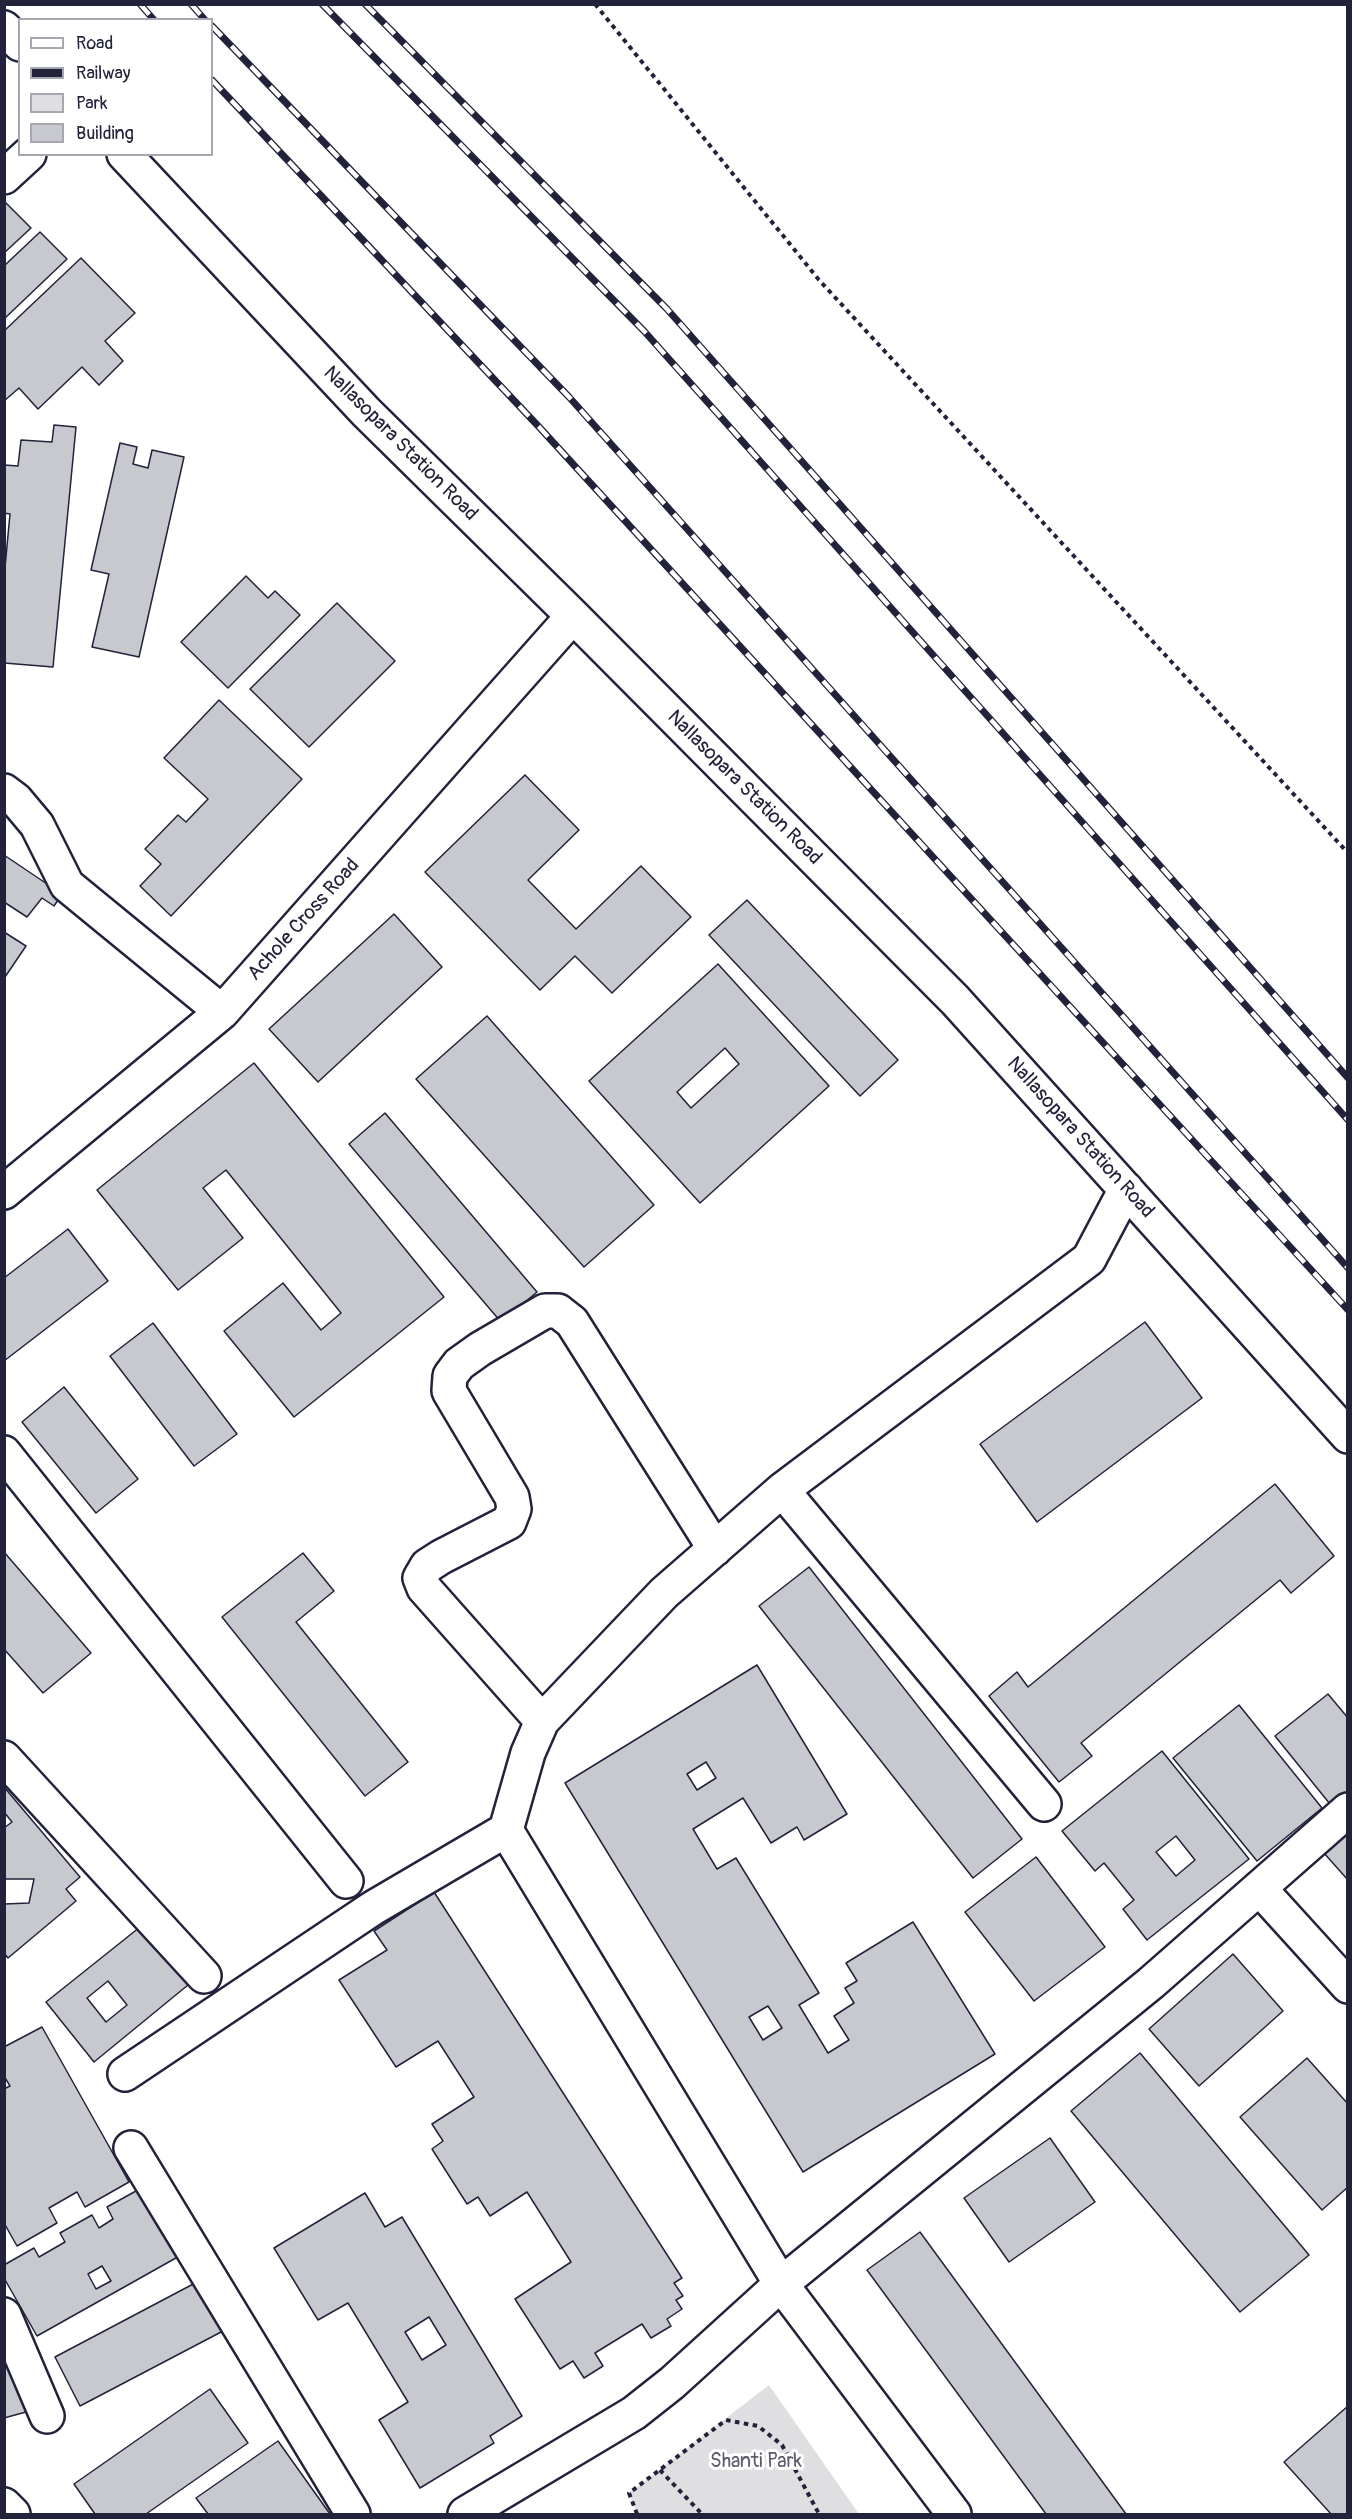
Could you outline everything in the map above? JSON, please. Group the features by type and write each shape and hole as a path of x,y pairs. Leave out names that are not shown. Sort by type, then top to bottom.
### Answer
{"street":[{"path":"4,28 18,42"},
{"path":"4,177 27,156"},
{"name":"Nallasopara Station Road","path":"126,156 366,412 573,616 955,1000 1347,1437"},
{"name":"Achole Cross Road","path":"4,1192 222,1012 573,616"},
{"path":"4,791 15,800 36,825 67,885 222,1012"},
{"path":"125,2074 373,1908 506,1830 528,1753 542,1721 664,1593 782,1491 1089,1259 1126,1189"},
{"path":"542,1721 424,1588 420,1578 427,1566 441,1557 508,1522 514,1509 512,1497 449,1391 450,1376 459,1364 545,1311 558,1311 572,1322 715,1548"},
{"path":"4,1452 346,1881"},
{"path":"782,1491 1044,1804"},
{"path":"4,1758 204,1976"},
{"path":"465,2514 634,2413 672,2383 781,2284 1151,1983 1347,1810"},
{"path":"506,1830 781,2284 954,2514"},
{"path":"1259,1888 1347,1986"},
{"path":"131,2148 353,2514"},
{"path":"4,2315 47,2416"},
{"path":"4,2505 13,2514"}],"path":[{"path":"595,4 819,280 1347,853"},
{"path":"637,2514 629,2493 726,2420 758,2426 782,2445 818,2514"},
{"path":"660,2470 702,2514"}],"green space":[{"name":"Shanti Park","path":"769,2385 859,2514 637,2514 629,2493"}],"building":[{"path":"4,201 31,228 4,253"},
{"path":"40,232 67,259 4,319 4,266"},
{"path":"81,258 135,313 105,341 123,361 99,385 82,367 38,409 19,388 4,401 4,331"},
{"path":"54,425 76,427 53,667 4,663 4,578 10,514 4,513 4,465 18,466 21,440 52,442"},
{"path":"120,443 137,447 133,464 148,468 152,450 184,457 139,657 92,647 109,574 91,570"},
{"path":"246,576 268,598 275,591 300,615 228,688 181,642"},
{"path":"337,603 395,661 309,747 250,689"},
{"path":"219,700 302,779 171,916 140,886 161,864 145,849 178,815 186,822 208,799 164,758"},
{"path":"525,775 579,830 528,880 576,929 641,866 691,917 612,993 575,956 540,990 425,872"},
{"path":"4,855 62,894 54,906 42,898 27,917 4,902"},
{"path":"747,900 898,1060 860,1096 709,935"},
{"path":"394,914 442,967 318,1082 269,1029"},
{"path":"4,932 26,946 5,977 4,977"},
{"path":"718,964 829,1086 700,1203 589,1081","holes":["725,1048 739,1064 691,1108 677,1092"]},
{"path":"487,1016 654,1205 584,1267 416,1079"},
{"path":"254,1063 444,1297 294,1417 224,1331 283,1283 321,1330 341,1313 226,1170 203,1188 243,1238 178,1290 97,1190"},
{"path":"385,1113 537,1292 501,1322 349,1144"},
{"path":"68,1229 108,1281 4,1361 4,1278"},
{"path":"1145,1322 1202,1398 1037,1522 980,1444"},
{"path":"153,1323 237,1434 194,1466 110,1356"},
{"path":"64,1387 138,1479 96,1513 22,1422"},
{"path":"1275,1484 1334,1556 1291,1593 1280,1580 1081,1743 1092,1756 1059,1782 989,1696 1017,1672 1028,1687"},
{"path":"4,1552 91,1653 43,1693 4,1649"},
{"path":"303,1553 334,1591 296,1622 408,1762 365,1796 222,1617"},
{"path":"809,1567 1022,1839 973,1878 759,1606"},
{"path":"757,1665 847,1814 804,1840 797,1827 771,1843 743,1798 693,1829 717,1869 736,1858 819,1993 799,2005 828,2053 849,2040 834,2016 854,2003 845,1988 857,1981 846,1963 913,1922 995,2054 803,2172 565,1783","holes":["706,1762 716,1778 697,1790 687,1774","768,2006 782,2028 763,2040 749,2017"]},
{"path":"1328,1694 1348,1718 1348,1798 1334,1809 1275,1736"},
{"path":"1239,1705 1322,1808 1257,1861 1173,1758"},
{"path":"1162,1751 1249,1859 1147,1940 1123,1909 1134,1900 1104,1863 1095,1871 1062,1831","holes":["1176,1836 1195,1860 1176,1876 1156,1852"]},
{"path":"4,1787 80,1877 66,1889 76,1901 8,1958 4,1953 4,1904 29,1903 34,1879 4,1879 4,1828 12,1822 4,1812"},
{"path":"1348,1832 1348,1880 1323,1852"},
{"path":"1036,1857 1105,1947 1034,2001 965,1912"},
{"path":"434,1892 682,2278 674,2283 683,2296 676,2300 682,2309 667,2319 671,2326 651,2338 642,2324 595,2353 603,2366 584,2378 573,2361 560,2369 515,2299 571,2262 527,2192 490,2216 478,2197 467,2204 432,2149 443,2141 432,2124 474,2097 438,2041 396,2067 339,1980 387,1950 374,1931"},
{"path":"140,1927 188,1985 94,2062 46,2002","holes":["108,1981 127,2005 106,2022 87,1998"]},
{"path":"1233,1954 1283,2011 1199,2086 1149,2029"},
{"path":"42,2027 129,2182 85,2207 77,2192 49,2208 57,2223 17,2246 4,2223 4,2089 10,2086 4,2076 4,2047"},
{"path":"1140,2053 1309,2255 1240,2312 1071,2111"},
{"path":"1307,2058 1348,2104 1348,2187 1322,2210 1240,2117"},
{"path":"1050,2138 1095,2202 1009,2262 964,2198"},
{"path":"145,2186 183,2254 37,2336 4,2278 4,2265 34,2248 39,2257 65,2242 60,2233 92,2215 99,2228 113,2219 107,2207","holes":["102,2266 111,2281 96,2289 88,2274"]},
{"path":"365,2193 385,2227 402,2217 522,2416 490,2436 494,2443 420,2488 379,2420 408,2402 348,2303 318,2320 274,2248","holes":["429,2317 446,2345 422,2360 405,2332"]},
{"path":"920,2232 1126,2514 1046,2514 867,2270"},
{"path":"197,2282 223,2331 80,2406 55,2357"},
{"path":"4,2343 7,2343 26,2412 4,2418"},
{"path":"210,2389 248,2443 146,2514 95,2514 74,2484"},
{"path":"1348,2406 1348,2514 1331,2514 1284,2462"},
{"path":"278,2441 330,2514 208,2514 196,2498"}],"railway":[{"path":"140,4 152,18"},
{"path":"191,4 203,18"},
{"path":"322,4 644,331 1348,1120"},
{"path":"365,4 667,309 1348,1078"},
{"path":"213,27 569,397 1348,1268"},
{"path":"213,81 540,428 1348,1310"}]}
